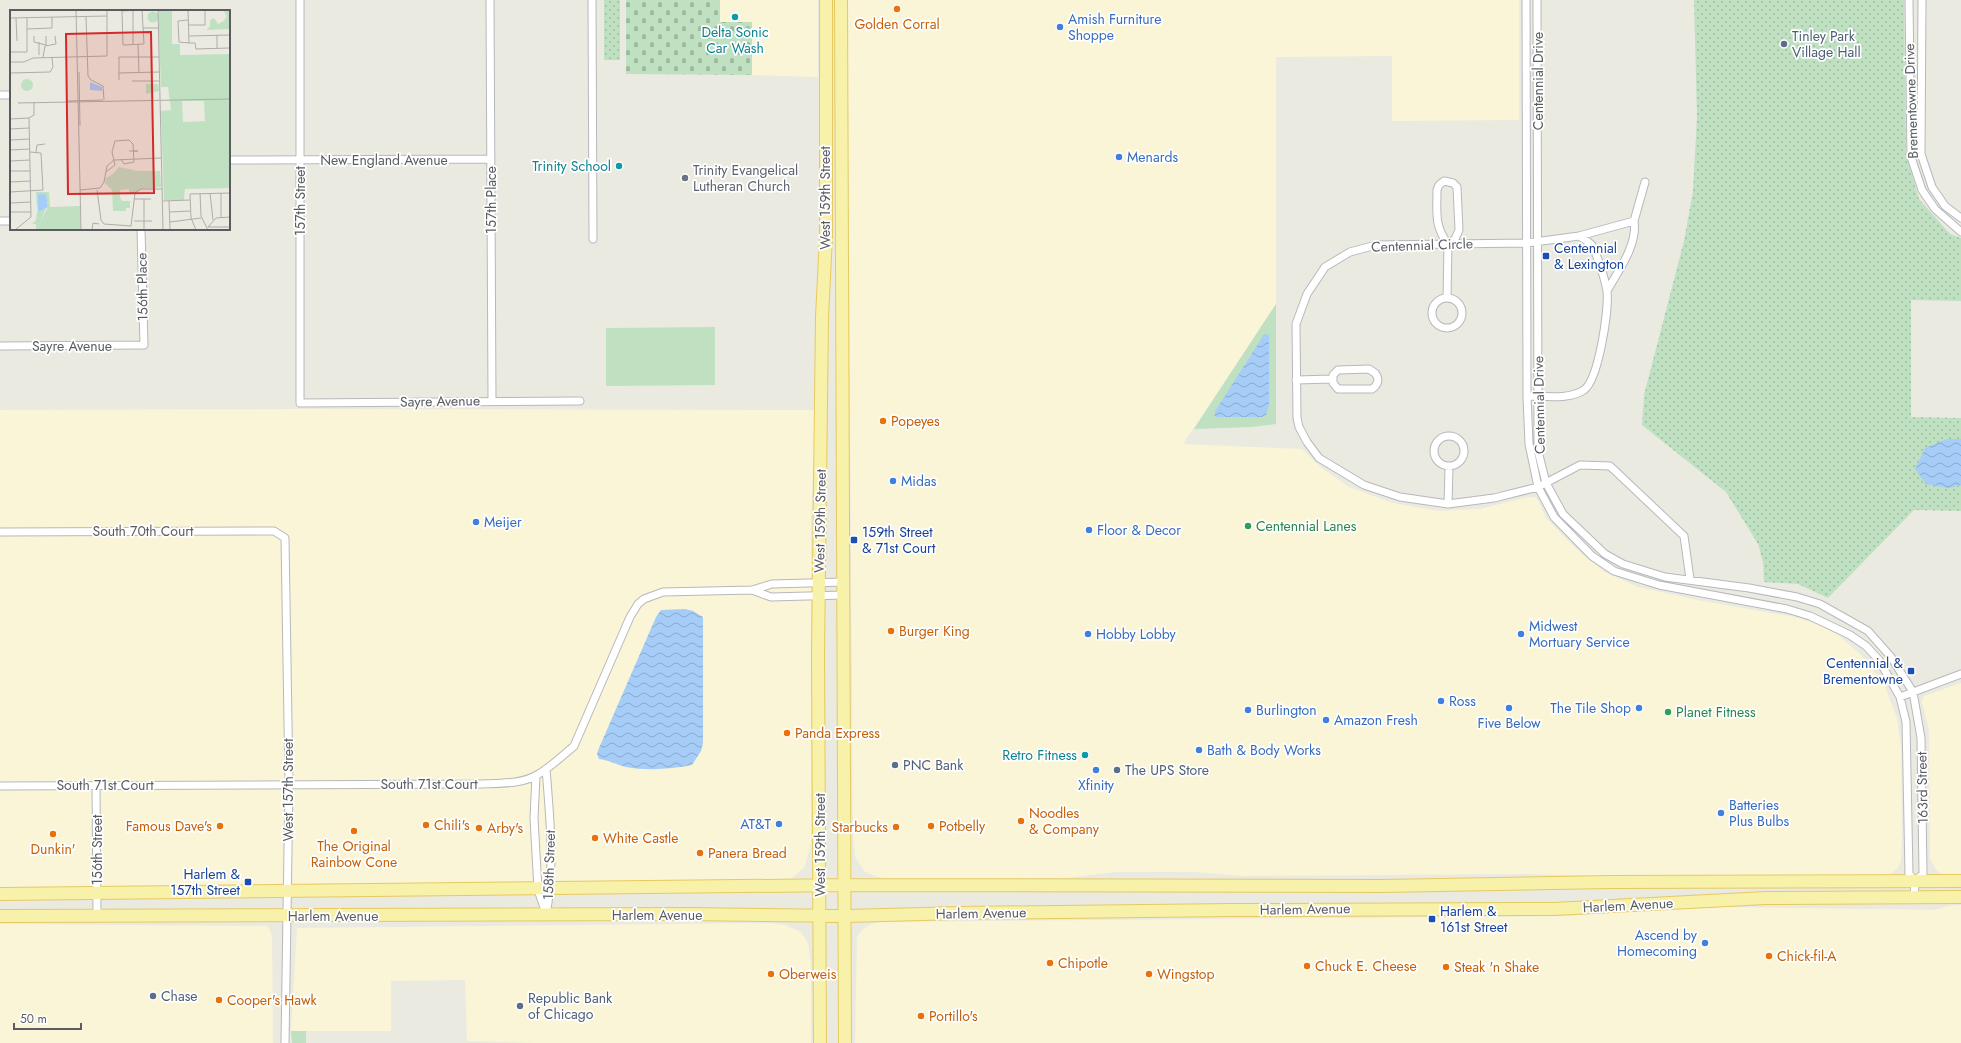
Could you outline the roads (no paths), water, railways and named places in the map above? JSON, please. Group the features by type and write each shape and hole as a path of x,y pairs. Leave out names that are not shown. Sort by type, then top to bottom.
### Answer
{"main road":[{"name":"West 159th Street","path":"820,1043 819,582 822,316 826,237 826,0"},
{"name":"West 159th Street","path":"841,0 846,1043"},
{"name":"Harlem Avenue","path":"0,894 538,890 820,885 1381,886 1612,882 1961,881"},
{"name":"Harlem Avenue","path":"0,916 546,916 685,914 846,916 960,913 1232,910 1554,909 1766,898 1961,897"}],"street":[{"name":"157th Street","path":"300,0 300,403"},
{"name":"157th Place","path":"490,0 492,400"},
{"path":"592,0 593,239"},
{"name":"Centennial Drive","path":"1526,0 1527,396 1529,444 1538,487 1554,517 1592,556 1614,571 1659,585 1787,609 1819,619 1866,646 1879,660 1900,697"},
{"name":"Centennial Drive","path":"1537,0 1538,451 1546,483 1563,514 1591,543 1605,554 1623,564 1665,576 1797,597 1820,604 1868,631 1891,657 1913,692"},
{"name":"Brementowne Drive","path":"1909,0 1911,157 1922,190 1935,209 1961,232"},
{"name":"Brementowne Drive","path":"1922,0 1921,154 1932,187 1945,206 1961,218"},
{"path":"1910,128 1920,128"},
{"name":"New England Avenue","path":"230,160 491,159"},
{"path":"1447,298 1448,244 1440,235 1437,227 1437,190 1439,185 1444,181 1450,181 1457,187 1459,230 1455,239 1448,244"},
{"path":"1607,291 1628,252 1635,228 1634,221 1646,182"},
{"path":"0,221 10,220"},
{"name":"Centennial Circle","path":"1634,221 1579,236 1527,243 1391,244 1368,246 1350,252 1325,267 1307,294 1296,324 1297,418 1299,427 1318,458 1364,484 1400,497 1448,504 1494,498 1538,487 1580,465 1610,466 1684,536 1690,579"},
{"name":"156th Place","path":"141,230 144,345"},
{"path":"1527,396 1575,395 1585,390 1591,382 1598,362 1606,320 1607,291 1592,245 1579,236"},
{"path":"1447,298 1457,302 1462,313 1457,324 1447,328 1436,324 1431,313 1436,302 1447,298"},
{"name":"Sayre Avenue","path":"0,346 144,345"},
{"path":"1338,370 1368,370 1376,373 1378,380 1375,387 1368,389 1338,388 1333,383 1332,379 1338,370"},
{"path":"1296,380 1332,379"},
{"name":"Sayre Avenue","path":"300,403 492,400 580,401"},
{"path":"1449,436 1460,440 1464,451 1460,462 1449,467 1438,462 1434,451 1438,440 1449,436"},
{"path":"1448,504 1449,467"},
{"name":"South 70th Court","path":"0,532 274,531 285,538"},
{"name":"West 157th Street","path":"285,538 289,784 286,1043"},
{"name":"South 71st Court","path":"0,786 96,784 476,784 518,782 536,776 574,746 630,617 638,604 644,599 656,593 673,591 752,590 772,584 844,582"},
{"name":"South 71st Court","path":"752,590 771,597 844,595"},
{"path":"1900,697 1961,674"},
{"name":"163rd Street","path":"1913,692 1921,738 1923,874 1915,881"},
{"name":"163rd Street","path":"1900,697 1906,722 1908,747 1909,874 1915,881 1914,897"},
{"name":"158th Street","path":"546,769 550,818 551,889 546,916"},
{"name":"158th Street","path":"536,776 534,818 538,890 546,916"},
{"name":"156th Street","path":"96,784 97,916"}],"water":[{"path":"1266,334 1269,335 1269,404 1266,415 1262,417 1216,417 1214,415 1216,410 1263,336"},
{"path":"1947,439 1961,439 1961,485 1948,488 1926,484 1915,469 1925,448"},
{"path":"685,609 693,611 703,617 703,743 701,751 692,765 676,768 634,768 599,759 597,754 599,748 656,617 661,610"}],"place":[{"name":"Golden Corral","path":"897,9"},
{"name":"Delta Sonic Car Wash","path":"735,17"},
{"name":"Amish Furniture Shoppe","path":"1060,27"},
{"name":"Tinley Park Village Hall","path":"1784,44"},
{"name":"Menards","path":"1119,157"},
{"name":"Trinity School","path":"619,166"},
{"name":"Trinity Evangelical Lutheran Church","path":"685,178"},
{"name":"Centennial & Lexington","path":"1546,256"},
{"name":"Popeyes","path":"883,421"},
{"name":"Midas","path":"893,481"},
{"name":"Meijer","path":"476,522"},
{"name":"Centennial Lanes","path":"1248,526"},
{"name":"Floor & Decor","path":"1089,530"},
{"name":"159th Street & 71st Court","path":"854,540"},
{"name":"Burger King","path":"891,631"},
{"name":"Hobby Lobby","path":"1088,634"},
{"name":"Midwest Mortuary Service","path":"1521,634"},
{"name":"Centennial & Brementowne","path":"1911,671"},
{"name":"Ross","path":"1441,701"},
{"name":"Five Below","path":"1509,708"},
{"name":"The Tile Shop","path":"1639,708"},
{"name":"Burlington","path":"1248,710"},
{"name":"Planet Fitness","path":"1668,712"},
{"name":"Amazon Fresh","path":"1326,720"},
{"name":"Panda Express","path":"787,733"},
{"name":"Bath & Body Works","path":"1199,750"},
{"name":"Retro Fitness","path":"1085,755"},
{"name":"PNC Bank","path":"895,765"},
{"name":"Xfinity","path":"1096,770"},
{"name":"The UPS Store","path":"1117,770"},
{"name":"Batteries Plus Bulbs","path":"1721,813"},
{"name":"Noodles & Company","path":"1021,821"},
{"name":"AT&T","path":"779,824"},
{"name":"Chili's","path":"426,825"},
{"name":"Famous Dave's","path":"220,826"},
{"name":"Potbelly","path":"931,826"},
{"name":"Starbucks","path":"896,827"},
{"name":"Arby's","path":"479,828"},
{"name":"The Original Rainbow Cone","path":"354,831"},
{"name":"Dunkin'","path":"53,834"},
{"name":"White Castle","path":"595,838"},
{"name":"Panera Bread","path":"700,853"},
{"name":"Harlem & 157th Street","path":"248,882"},
{"name":"Harlem & 161st Street","path":"1432,919"},
{"name":"Ascend by Homecoming","path":"1705,943"},
{"name":"Chick-fil-A","path":"1769,956"},
{"name":"Chipotle","path":"1050,963"},
{"name":"Chuck E. Cheese","path":"1307,966"},
{"name":"Steak 'n Shake","path":"1446,967"},
{"name":"Oberweis","path":"771,974"},
{"name":"Wingstop","path":"1149,974"},
{"name":"Chase","path":"153,996"},
{"name":"Cooper's Hawk","path":"219,1000"},
{"name":"Republic Bank of Chicago","path":"520,1006"},
{"name":"Portillo's","path":"921,1016"}]}
